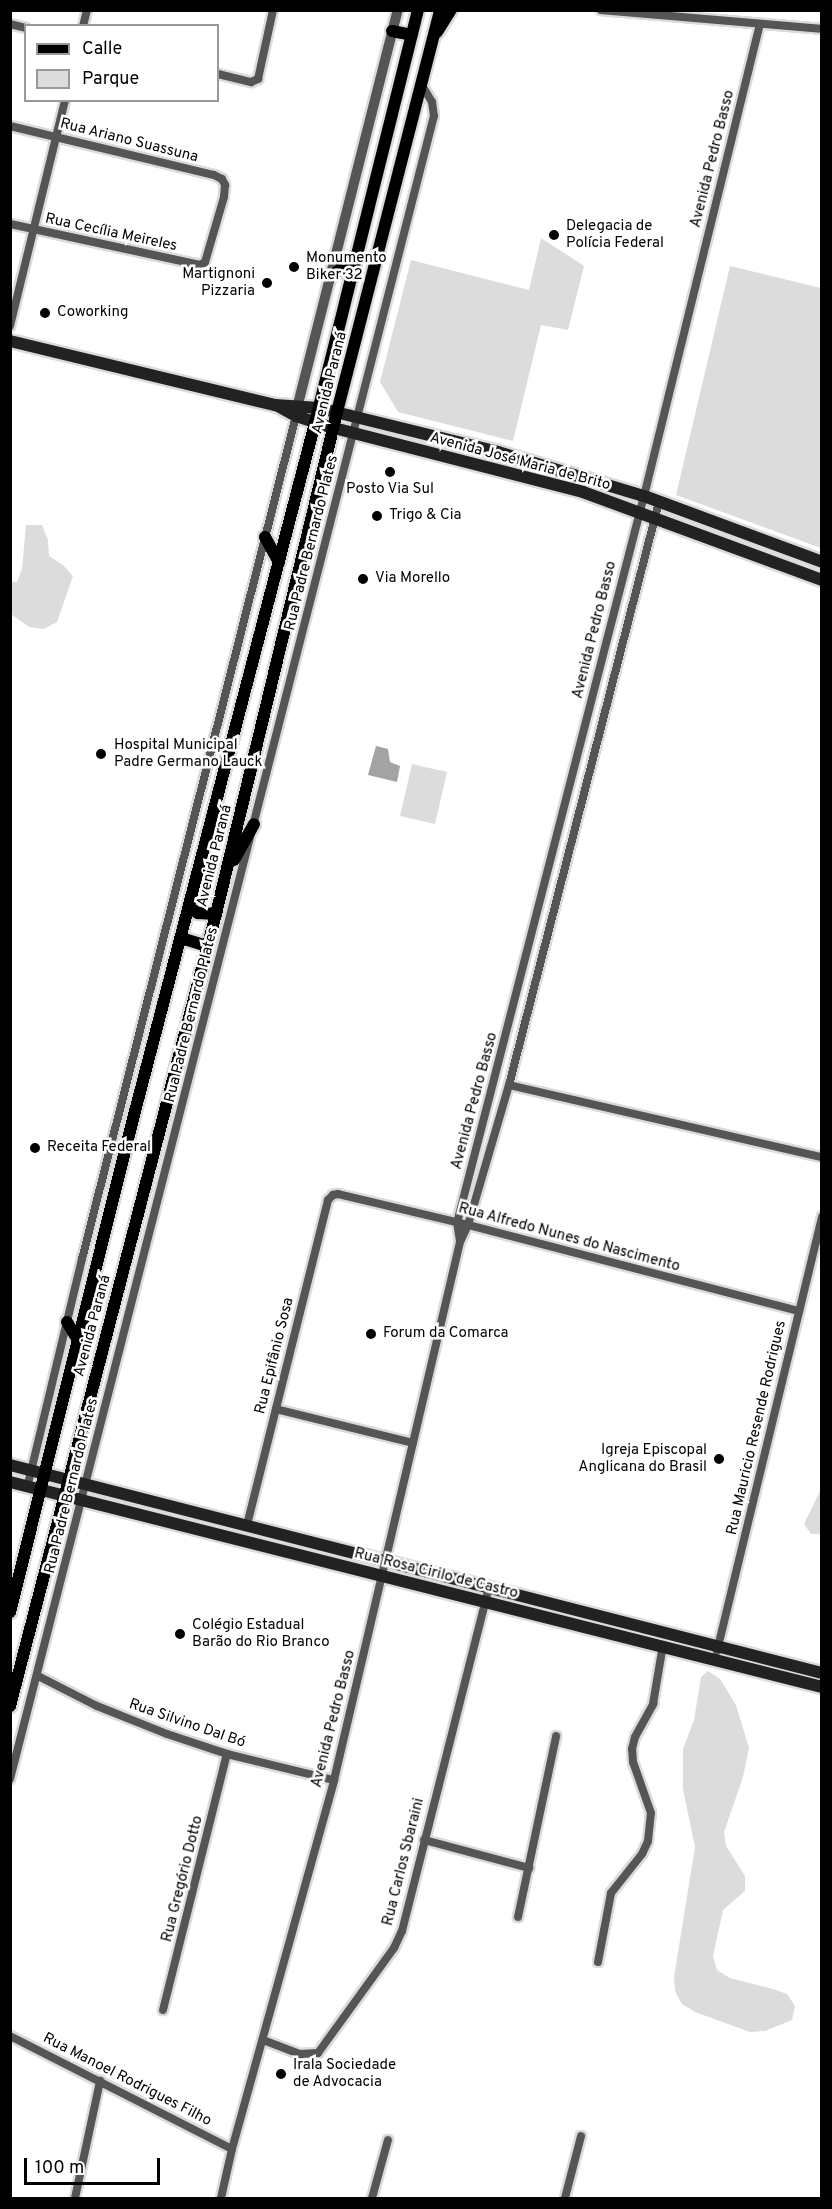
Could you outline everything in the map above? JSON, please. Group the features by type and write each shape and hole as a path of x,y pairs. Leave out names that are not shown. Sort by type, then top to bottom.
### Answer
{"main road":[{"name":"Avenida Paraná","path":"10,1612 80,1342 134,1115 319,408 418,10"},
{"name":"Avenida Paraná","path":"10,1706 208,946 337,412 433,37 449,11"},
{"path":"392,31 412,35"},
{"path":"331,276 357,258"},
{"name":"Avenida José Maria de Brito","path":"10,341 276,405 297,411 315,423 583,492 822,580"},
{"name":"Avenida José Maria de Brito","path":"297,411 319,408 498,452 644,496 822,562"},
{"path":"490,469 499,460 498,452"},
{"path":"265,537 279,562"},
{"path":"224,880 254,824"},
{"path":"189,907 198,913 216,914"},
{"path":"181,938 208,946"},
{"path":"67,1323 80,1342"},
{"path":"10,1466 822,1672"},
{"name":"Rua Rosa Cirilo de Castro","path":"10,1482 42,1492 822,1687"},
{"path":"517,1609 521,1594"}],"street":[{"path":"219,74 251,82 258,79 273,10"},
{"name":"Avenida Paraná","path":"297,411 398,10"},
{"path":"601,10 822,29"},
{"name":"Avenida Pedro Basso","path":"460,1242 457,1223 644,496 760,24"},
{"name":"Rua Padre Bernardo Plates","path":"10,1779 87,1485 434,116 432,102 421,84"},
{"path":"10,326 65,102"},
{"name":"Rua Ariano Suassuna","path":"10,126 222,178 225,185 224,197 204,262"},
{"name":"Rua Cecília Meireles","path":"10,224 196,266 204,262"},
{"path":"27,1488 297,411"},
{"name":"Avenida Pedro Basso","path":"221,2199 232,2149 334,1780 460,1242 468,1226 509,1085 659,502"},
{"path":"509,1085 822,1157"},
{"name":"Rua Alfredo Nunes do Nascimento","path":"333,1195 338,1194 457,1223 799,1311"},
{"name":"Rua Epifânio Sosa","path":"247,1525 328,1200 333,1195"},
{"name":"Rua Mauricio Resende Rodrigues","path":"715,1659 822,1217"},
{"path":"276,1409 413,1443"},
{"name":"Rua Carlos Sbaraini","path":"263,2040 300,2054 318,2053 394,1948 402,1931 489,1586"},
{"path":"598,1962 611,1893 642,1854 648,1841 651,1813 633,1762 632,1749 635,1737 653,1704 663,1646"},
{"name":"Rua Silvino Dal Bó","path":"38,1676 97,1706 227,1754 334,1780"},
{"path":"518,1917 556,1736"},
{"name":"Rua Gregório Dotto","path":"163,2010 227,1754"},
{"path":"424,1840 529,1868"},
{"name":"Rua Manoel Rodrigues Filho","path":"10,2036 232,2149"},
{"path":"75,2199 100,2081"},
{"path":"565,2199 581,2136"},
{"path":"372,2199 388,2140"}],"green space":[{"path":"541,238 584,266 568,330 541,325 513,441 398,412 380,382 411,260 529,290"},
{"path":"730,266 821,288 821,548 676,495"},
{"path":"26,525 42,525 48,540 49,556 63,565 73,576 57,622 44,629 29,627 11,614 11,582 17,582 22,569"},
{"path":"412,764 447,772 435,824 400,816"},
{"path":"821,1489 821,1534 811,1534 804,1524"},
{"path":"708,1671 720,1679 736,1705 749,1748 743,1777 724,1832 726,1846 745,1876 745,1891 723,1910 713,1956 717,1970 730,1978 787,1994 795,2006 792,2020 765,2031 750,2032 695,2012 682,2004 675,1991 674,1977 695,1847 683,1789 683,1749 694,1720 701,1677"}],"shaded area":[{"path":"376,746 388,749 390,762 400,766 397,782 368,775"}],"place":[{"name":"Delegacia de Polícia Federal","path":"554,235"},
{"name":"Monumento Biker 32","path":"294,267"},
{"name":"Martignoni Pizzaria","path":"267,283"},
{"name":"Coworking","path":"45,313"},
{"name":"Posto Via Sul","path":"390,472"},
{"name":"Trigo & Cia","path":"377,516"},
{"name":"Via Morello","path":"363,579"},
{"name":"Hospital Municipal Padre Germano Lauck","path":"101,754"},
{"name":"Receita Federal","path":"35,1148"},
{"name":"Forum da Comarca","path":"371,1334"},
{"name":"Igreja Episcopal Anglicana do Brasil","path":"719,1459"},
{"name":"Colégio Estadual Barão do Rio Branco","path":"180,1634"},
{"name":"Irala Sociedade de Advocacia","path":"281,2074"}]}
